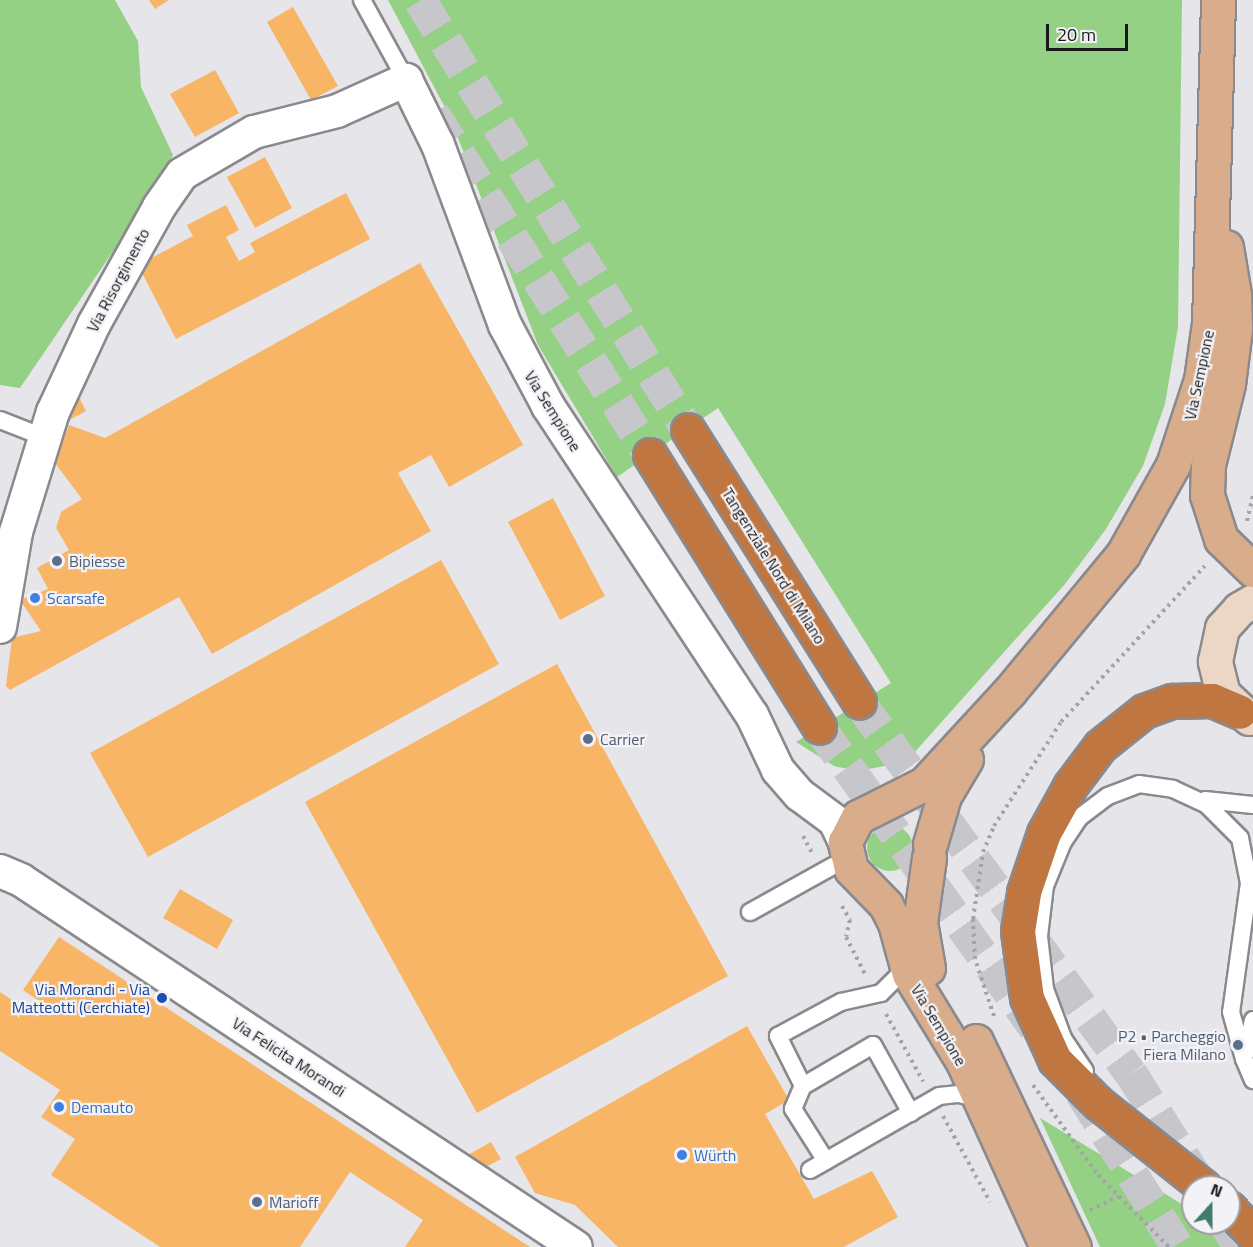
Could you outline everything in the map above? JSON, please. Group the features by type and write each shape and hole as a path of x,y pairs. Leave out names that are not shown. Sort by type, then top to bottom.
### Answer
{"highway":[{"name":"Tangenziale Nord di Milano","path":"688,430 859,702"},
{"path":"650,455 819,727"},
{"path":"1189,1175 1079,1086 1048,1048 1035,1023 1022,977 1020,911 1033,860 1057,806 1088,760 1116,731 1144,711 1187,698 1223,702 1249,722"},
{"path":"1241,1221 1253,1234"}],"main road":[{"name":"Via Sempione","path":"1047,1247 951,1041 918,993 902,955 895,923 886,905 843,863 858,817 924,784 1009,692 1123,554 1173,465 1193,412 1206,349 1214,183 1218,0"},
{"path":"1214,183 1234,295 1235,328 1228,384 1208,465 1207,495 1221,539 1253,570"},
{"name":"Via Sempione","path":"1009,692 944,796 929,851 920,922 926,965 948,1005 984,1054 1074,1247"},
{"path":"843,863 872,888 901,889 923,871 929,851 919,820 902,809 878,807"}],"street":[{"name":"Via Risorgimento","path":"0,627 16,532 62,391 94,324 159,207 182,174 254,132 337,111 406,80"},
{"name":"Via Sempione","path":"406,80 438,146 522,362 752,715 778,770 800,795 835,820 843,863"},
{"path":"1249,722 1219,684 1216,651 1229,618 1253,602"},
{"name":"Via Sempione","path":"752,715 818,787 878,807"},
{"name":"Via Felicita Morandi","path":"0,871 31,887 576,1247"}],"lane":[{"path":"362,0 406,80"},
{"path":"0,420 46,438"},
{"path":"1149,1144 1077,1061 1063,1038 1045,989 1041,914 1045,886 1063,842 1093,806 1139,784 1173,789 1208,801 1253,805"},
{"path":"1189,795 1231,825 1240,838 1248,868 1244,928 1231,1012 1244,1059 1253,1080"},
{"path":"750,912 843,863"},
{"path":"803,1086 778,1036 841,1002 875,995 899,975 902,955"},
{"path":"1244,1059 1253,1020"},
{"path":"826,1161 793,1109 803,1086 873,1045 911,1113"},
{"path":"810,1170 934,1100 959,1094 980,1099"}],"path":[{"path":"800,831 843,863 850,920 846,937 875,995 993,1207"}],"green space":[{"path":"0,0 115,0 138,41 141,87 173,155 135,219 20,388 0,385"},
{"path":"388,0 1182,0 1178,327 1165,404 1143,466 1106,529 1065,584 913,754 896,764 857,771 834,766 796,742 891,683 718,408 617,477 538,345 450,117"},
{"path":"890,825 906,832 913,848 906,864 890,871 874,864 867,848 874,832"},
{"path":"1040,1118 1181,1204 1181,1235 1214,1235 1226,1247 1100,1247"}],"building":[{"path":"149,0 169,0 155,9"},
{"path":"293,7 338,86 311,100 267,22"},
{"path":"215,70 239,113 195,137 170,94"},
{"path":"265,157 292,208 255,228 227,177"},
{"path":"346,193 370,239 176,339 138,265 193,236 187,225 226,205 239,230 226,237 239,261 255,252 250,243"},
{"path":"420,263 523,445 449,487 431,455 398,473 431,531 212,654 179,597 10,690 6,686 12,638 41,631 20,600 48,589 37,568 69,550 56,528 61,512 82,499 55,463 69,425 105,438"},
{"path":"74,387 86,411 71,419 64,405"},
{"path":"553,498 605,596 560,620 508,522"},
{"path":"441,560 499,664 148,857 90,753"},
{"path":"557,664 728,976 477,1113 305,802"},
{"path":"180,889 233,920 217,949 163,918"},
{"path":"59,937 530,1247 405,1247 423,1220 350,1172 300,1247 160,1247 51,1175 75,1139 41,1117 60,1090 0,1051 0,992 38,1017 45,1005 23,990"},
{"path":"747,1026 789,1100 765,1114 814,1199 872,1171 898,1217 844,1247 618,1247 575,1205 535,1193 515,1157"},
{"path":"491,1142 501,1159 484,1168 466,1156"}],"tunnel":[{"path":"420,0 688,430"},
{"path":"433,113 650,455"},
{"path":"859,702 1131,1073 1195,1175"},
{"path":"819,727 1035,1028"},
{"path":"1081,1092 1178,1247"},
{"path":"1232,1235 1240,1247"}],"place":[{"name":"Bipiesse","path":"57,561"},
{"name":"Scarsafe","path":"35,598"},
{"name":"Carrier","path":"588,739"},
{"name":"Via Morandi - Via Matteotti (Cerchiate)","path":"162,998"},
{"name":"P2 • Parcheggio Fiera Milano","path":"1238,1045"},
{"name":"Demauto","path":"59,1107"},
{"name":"Würth","path":"682,1155"},
{"name":"Marioff","path":"257,1202"}]}
